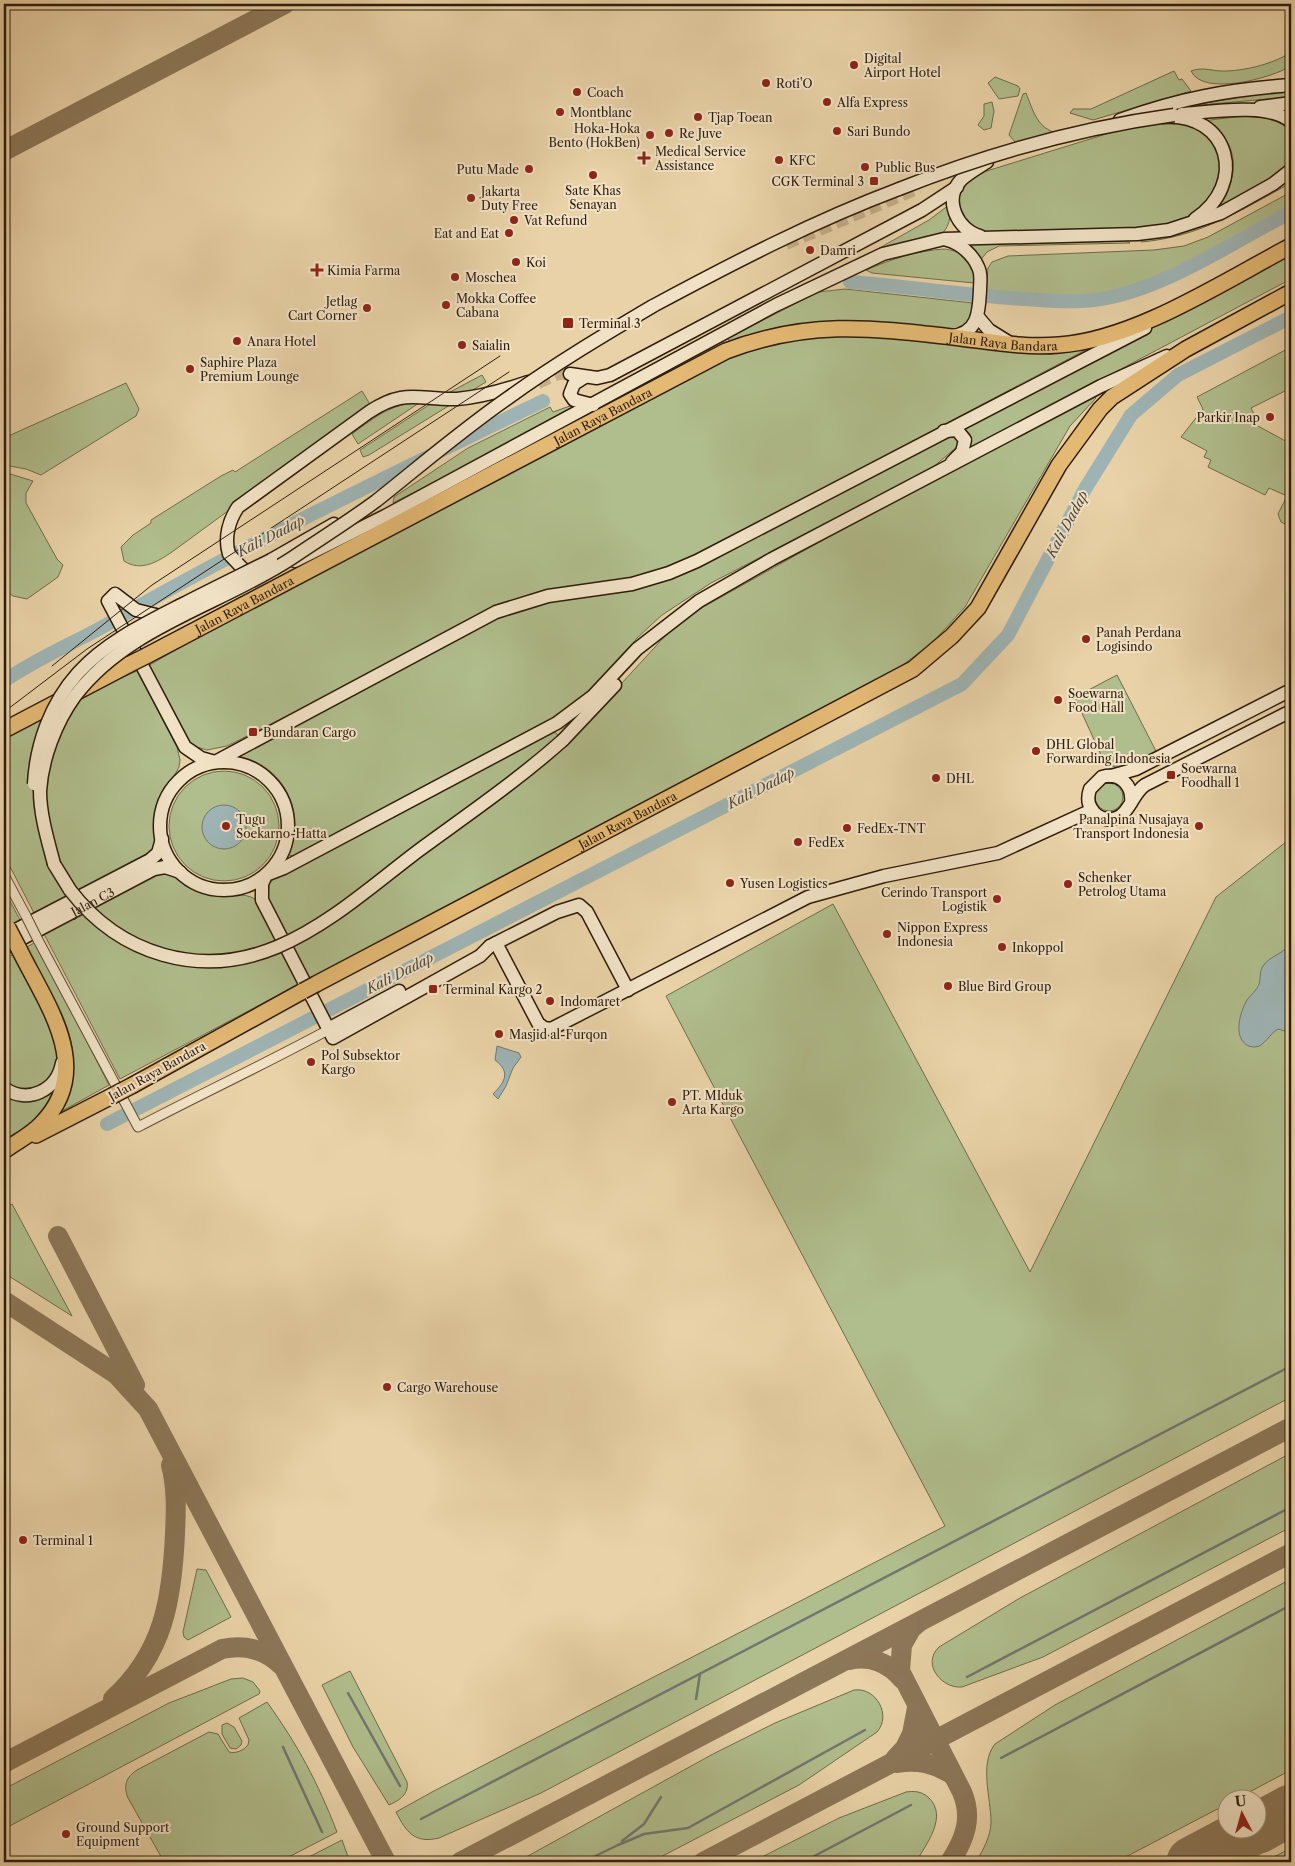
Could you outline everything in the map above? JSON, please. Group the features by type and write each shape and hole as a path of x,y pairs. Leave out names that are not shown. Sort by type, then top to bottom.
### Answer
{"main road":[{"name":"Jalan Raya Bandara","path":"4,730 726,351 768,337 824,328 850,328 941,336 1017,345 1077,343 1117,332 1169,310 1291,246"},
{"name":"Jalan Raya Bandara","path":"4,1151 112,1096 309,988 892,682 930,657 978,608 1059,466 1100,409 1119,393 1186,349 1291,292"},
{"path":"4,1151 41,1124 52,1111 60,1095 65,1078 65,1049 60,1028 11,949 5,928"}],"street":[{"path":"919,188 987,162 1068,140 1149,110 1203,95 1291,85"},
{"path":"1233,111 1291,103"},
{"name":"Jalan Raya Bandara","path":"663,627 624,674 562,740 530,768 330,917 293,939 261,953 210,960 175,957 140,948 92,916 70,890 54,864 44,822 40,791 42,778 49,750 64,714 84,685 96,672 134,642 232,593 291,559 355,516 456,436 567,357 653,306 736,262 860,204 936,174 1010,151 1106,126 1174,115 1268,111 1277,113 1291,122"},
{"path":"1116,122 1177,117 1191,120 1205,127 1219,142 1227,162 1224,186 1208,209 1184,226"},
{"path":"941,336 959,335 969,329 978,315 980,276 975,260 966,251 941,240 951,228 956,187 960,180 987,162"},
{"name":"Jalan Raya Bandara","path":"186,747 108,601 119,597 136,610 149,615 175,616 270,574 386,516 776,305 856,266 900,249 941,240 1150,233 1184,226 1221,212 1281,179 1291,170"},
{"path":"570,374 598,378 610,375 922,210 956,187"},
{"path":"954,209 959,222 968,231 981,236 1000,238"},
{"path":"1122,234 1144,245"},
{"name":"Jalan Raya Bandara","path":"216,762 496,612 548,596 632,584 682,568 1142,329 1158,320 1169,310"},
{"path":"978,315 984,326 1002,340 1017,345"},
{"name":"Jalan Raya Bandara","path":"266,875 284,868 557,723 593,696 637,648 698,600 772,559 1138,368 1186,349"},
{"path":"270,574 254,573 243,569 229,554 227,540 232,515 238,506 382,403 412,396 466,398 508,389 551,374"},
{"path":"585,377 574,384 570,394 574,400 593,405"},
{"path":"54,864 44,851 36,818 36,763 49,721 78,672 130,632 271,560 404,483 524,394"},
{"path":"936,473 956,459 965,444 964,437 957,430 942,432"},
{"path":"1291,690 1136,769 1102,777 1092,785 1088,797 1092,810 1102,818 1116,818 1124,814 1139,789 1145,785 1291,711"},
{"path":"186,747 201,758 216,762 233,763 252,769 273,784 284,804 288,823 286,837 276,863 266,875 262,884 262,900"},
{"path":"183,778 186,767 186,747"},
{"path":"216,762 195,769 183,778 172,789 165,802 162,815 162,837 168,856 182,873 207,888 249,889 262,900 328,1029"},
{"path":"1112,776 1118,777 1128,785 1131,790 1131,803"},
{"path":"493,945 538,1023 544,1028 557,1026 808,897 880,877 998,853 1092,810"},
{"name":"Jalan C3","path":"5,928 153,858 160,849 162,837"},
{"name":"Jalan C3","path":"11,949 154,869 170,868 182,873"},
{"path":"4,875 138,1128 193,1098 240,1078 328,1029 414,986 477,949 493,945 569,907 583,906 628,990"},
{"path":"241,888 266,875"},
{"path":"4,1088 16,1095 30,1096 45,1090 58,1077 62,1063 62,1049 50,1010"}],"green space":[{"path":"1291,47 1291,66 1269,76 1254,80 1223,84 1209,83 1198,79 1191,71 1200,69 1242,70 1285,56 1287,49"},
{"path":"1174,71 1179,80 1182,79 1191,91 1093,120 1070,113 1073,109 1091,109"},
{"path":"995,77 1018,86 1020,89 1018,96 999,99 988,83"},
{"path":"1291,90 1291,97 1189,106 1269,92"},
{"path":"1026,93 1039,121 1053,132 1016,143 1009,135 1023,94"},
{"path":"992,102 994,111 991,128 984,130 978,125 984,116 984,104"},
{"path":"1260,114 1272,116 1290,126 1291,163 1287,169 1212,214 1225,196 1230,185 1233,174 1233,162 1231,151 1226,141 1216,130 1202,121"},
{"path":"1171,121 1199,128 1213,141 1223,164 1217,193 1193,216 1150,230 1008,235 976,231 963,221 958,201 962,188 977,174 1116,131"},
{"path":"1291,179 1291,183 1219,221 1182,234 1141,242 1142,239 1183,231 1220,218"},
{"path":"1291,192 1291,210 1175,272 1126,291 1090,298 1060,299 986,293 988,268 992,262 1008,256 1154,250 1184,246 1208,237"},
{"path":"949,205 949,222 940,236 853,263 929,220"},
{"path":"1125,240 1130,243 999,246 987,252 979,262 962,244"},
{"path":"944,249 957,252 967,259 973,270 974,283 872,273 866,270 904,256"},
{"path":"1291,255 1291,279 970,449 971,436 963,426"},
{"path":"845,289 973,303 969,319 964,326 956,331 842,322 787,326 759,332 730,342 728,338 818,292"},
{"path":"814,333 1095,345 685,561 649,575 548,591 511,601 479,614 325,697 227,746 207,750 190,745 146,667 249,608 735,353"},
{"path":"1291,347 1291,388 1251,408 1254,414 1245,419 1291,444 1291,527 1281,522 1278,514 1287,496 1269,488 1265,495 1208,467 1211,460 1204,457 1207,451 1181,437 1203,409 1197,397"},
{"path":"482,375 486,382 466,394 448,393"},
{"path":"126,383 139,409 136,416 41,475 26,469 4,465 4,438"},
{"path":"362,391 371,406 172,552 155,562 143,566 137,566 124,561 121,547 133,535 151,523 151,520 221,476 233,470 235,472"},
{"path":"1095,396 1096,398 1070,426 965,607 932,643 888,676 307,980 268,901 269,884 277,875 555,732 566,744 666,635 698,610 839,531"},
{"path":"422,401 358,444 352,434 392,408"},
{"path":"432,403 450,405 363,457 360,450"},
{"path":"570,406 575,410 393,503 394,497 468,448 550,407 553,412"},
{"path":"951,434 958,439 958,446 932,468 711,583 662,615 637,638 618,663 592,689 567,710 295,856 288,855 295,823 293,807 287,792 279,780 267,769 253,761 236,757 481,623 540,601 646,584"},
{"path":"4,472 33,481 26,493 26,503 57,559 63,565 58,577 27,599 13,596 4,590"},
{"path":"137,671 177,747 180,760 179,767 164,792 157,809 152,851 34,913 4,855 4,739 95,689"},
{"path":"1117,675 1158,755 1124,769 1112,766 1101,755 1076,700 1077,696"},
{"path":"224,771 245,775 263,787 275,805 279,826 275,847 263,865 245,877 224,881 203,877 185,865 173,847 169,826 173,805 185,787 203,775"},
{"path":"1109,783 1119,787 1123,797 1119,807 1109,811 1099,807 1095,797 1099,787"},
{"path":"1291,838 1291,1397 541,1793 439,1838 424,1839 412,1835 396,1812 945,1526 666,996 833,904 1030,1272 1216,897"},
{"path":"171,871 187,883 203,891 216,894 241,895 255,899 301,983 120,1079 44,934 161,872"},
{"path":"4,890 20,920 9,926 4,915"},
{"path":"36,942 109,1085 55,1115 71,1076 73,1059 67,1026 60,1009 25,948"},
{"path":"18,952 60,1050 57,1076 28,1093 4,1084 4,959"},
{"path":"56,1087 47,1113 4,1145 4,1093"},
{"path":"12,1204 72,1316 4,1273 4,1209"},
{"path":"1291,1453 1291,1527 1043,1657 962,1687 947,1684 936,1674 932,1661 939,1647 1020,1598"},
{"path":"197,1569 206,1570 231,1617 188,1640 184,1637 183,1632"},
{"path":"1291,1579 1291,1770 1257,1788 1218,1788 1218,1809 1116,1862 976,1862 986,1843 991,1827 987,1782 990,1752 995,1744 1055,1705"},
{"path":"350,1671 407,1782 407,1790 403,1796 389,1805 353,1747 322,1685"},
{"path":"243,1678 253,1682 260,1691 259,1694 4,1829 4,1789 169,1703 231,1679"},
{"path":"854,1690 862,1690 869,1693 875,1697 879,1704 883,1718 877,1732 799,1785 651,1862 517,1862 713,1754 775,1723"},
{"path":"267,1702 289,1734 306,1765 322,1796 337,1832 279,1862 164,1862 128,1798 126,1782 137,1770 209,1732 218,1734 229,1752 242,1750 248,1745 249,1740 239,1718"},
{"path":"227,1723 234,1727 242,1741 241,1745 236,1749 230,1748 222,1734 222,1725"},
{"path":"906,1792 917,1792 928,1797 934,1805 936,1813 934,1830 916,1862 752,1862 839,1818"},
{"path":"342,1840 350,1862 299,1862"},
{"path":"1291,1848 1291,1862 1264,1862"}],"shaded area":[{"path":"224,805 236,809 242,815 246,827 242,839 236,845 224,849 212,845 206,839 202,827 206,815 212,809"},
{"path":"1291,941 1291,1033 1278,1029 1261,1045 1249,1046 1242,1040 1239,1031 1243,1009 1260,982 1263,966 1282,952"},
{"path":"497,1046 519,1053 521,1057 513,1068 506,1086 498,1099 493,1094 501,1085 505,1073 500,1064 495,1060"}],"waterway":[{"name":"Kali Dadap","path":"850,282 1015,299 1098,300 1131,292 1178,273 1291,212"},
{"name":"Kali Dadap","path":"107,1124 962,684 1008,635 1085,489 1131,415 1178,375 1291,317"},
{"name":"Kali Dadap","path":"4,681 214,565 378,481 543,401"},
{"path":"421,1819 1291,1366"},
{"path":"967,1677 1291,1507"},
{"path":"1001,1758 1291,1605"},
{"path":"696,1699 700,1674"},
{"path":"348,1693 400,1786"},
{"path":"618,1845 644,1834 688,1828 865,1730"},
{"path":"283,1747 322,1832"},
{"path":"622,1841 644,1824 661,1797"},
{"path":"803,1862 911,1805"},
{"path":"583,1862 618,1845"}],"taxiway":[{"path":"4,151 285,4"},
{"path":"58,1236 135,1385"},
{"path":"4,1301 116,1374 148,1409 386,1862"},
{"path":"460,1862 1291,1427"},
{"path":"113,1699 144,1663 154,1644 168,1603 174,1558 176,1517 171,1465"},
{"path":"703,1862 1291,1553"},
{"path":"918,1623 911,1629 902,1645 900,1671 962,1792 965,1802 967,1811 966,1828 960,1845 950,1862"},
{"path":"4,1763 222,1649 239,1647 254,1649 268,1655 281,1665"},
{"path":"849,1660 864,1659 879,1662 897,1673 902,1679"},
{"path":"895,1759 905,1748 912,1734 917,1708"},
{"path":"897,1763 926,1763 953,1775"}],"runway":[{"path":"1268,1823 1291,1810"},
{"path":"1192,1862 1237,1838"}],"tunnel":[{"path":"786,244 919,188"},
{"path":"538,383 558,374 570,374"}],"tram line":[{"path":"52,666 152,585 500,356"},
{"path":"4,712 87,649 509,372"}],"place":[{"name":"Digital Airport Hotel","path":"854,65"},
{"name":"Roti'O","path":"766,83"},
{"name":"Coach","path":"577,92"},
{"name":"Alfa Express","path":"827,102"},
{"name":"Montblanc","path":"560,112"},
{"name":"Tjap Toean","path":"698,117"},
{"name":"Sari Bundo","path":"837,131"},
{"name":"Re Juve","path":"669,133"},
{"name":"Hoka-Hoka Bento (HokBen)","path":"650,135"},
{"name":"Medical Service Assistance","path":"644,158"},
{"name":"KFC","path":"779,160"},
{"name":"Public Bus","path":"865,167"},
{"name":"Putu Made","path":"529,169"},
{"name":"Sate Khas Senayan","path":"593,175"},
{"name":"CGK Terminal 3","path":"874,181"},
{"name":"Jakarta Duty Free","path":"471,198"},
{"name":"Vat Refund","path":"514,220"},
{"name":"Eat and Eat","path":"509,233"},
{"name":"Damri","path":"810,250"},
{"name":"Koi","path":"516,262"},
{"name":"Kimia Farma","path":"317,270"},
{"name":"Moschea","path":"455,277"},
{"name":"Mokka Coffee Cabana","path":"446,305"},
{"name":"Jetlag Cart Corner","path":"367,308"},
{"name":"Terminal 3","path":"568,323"},
{"name":"Anara Hotel","path":"237,341"},
{"name":"Saialin","path":"462,345"},
{"name":"Saphire Plaza Premium Lounge","path":"190,369"},
{"name":"Parkir Inap","path":"1270,417"},
{"name":"Panah Perdana Logisindo","path":"1086,639"},
{"name":"Soewarna Food Hall","path":"1058,700"},
{"name":"Bundaran Cargo","path":"253,732"},
{"name":"DHL Global Forwarding Indonesia","path":"1036,751"},
{"name":"Soewarna Foodhall 1","path":"1171,775"},
{"name":"DHL","path":"936,778"},
{"name":"Tugu Soekarno-Hatta","path":"226,826"},
{"name":"Panalpina Nusajaya Transport Indonesia","path":"1199,826"},
{"name":"FedEx-TNT","path":"847,828"},
{"name":"FedEx","path":"798,842"},
{"name":"Yusen Logistics","path":"730,883"},
{"name":"Schenker Petrolog Utama","path":"1068,884"},
{"name":"Cerindo Transport Logistik","path":"997,899"},
{"name":"Nippon Express Indonesia","path":"887,934"},
{"name":"Inkoppol","path":"1002,947"},
{"name":"Blue Bird Group","path":"948,986"},
{"name":"Terminal Kargo 2","path":"433,989"},
{"name":"Indomaret","path":"550,1001"},
{"name":"Masjid al-Furqon","path":"499,1034"},
{"name":"Pol Subsektor Kargo","path":"311,1062"},
{"name":"PT. MIduk Arta Kargo","path":"672,1102"},
{"name":"Cargo Warehouse","path":"387,1387"},
{"name":"Terminal 1","path":"23,1540"},
{"name":"Ground Support Equipment","path":"66,1834"}]}
